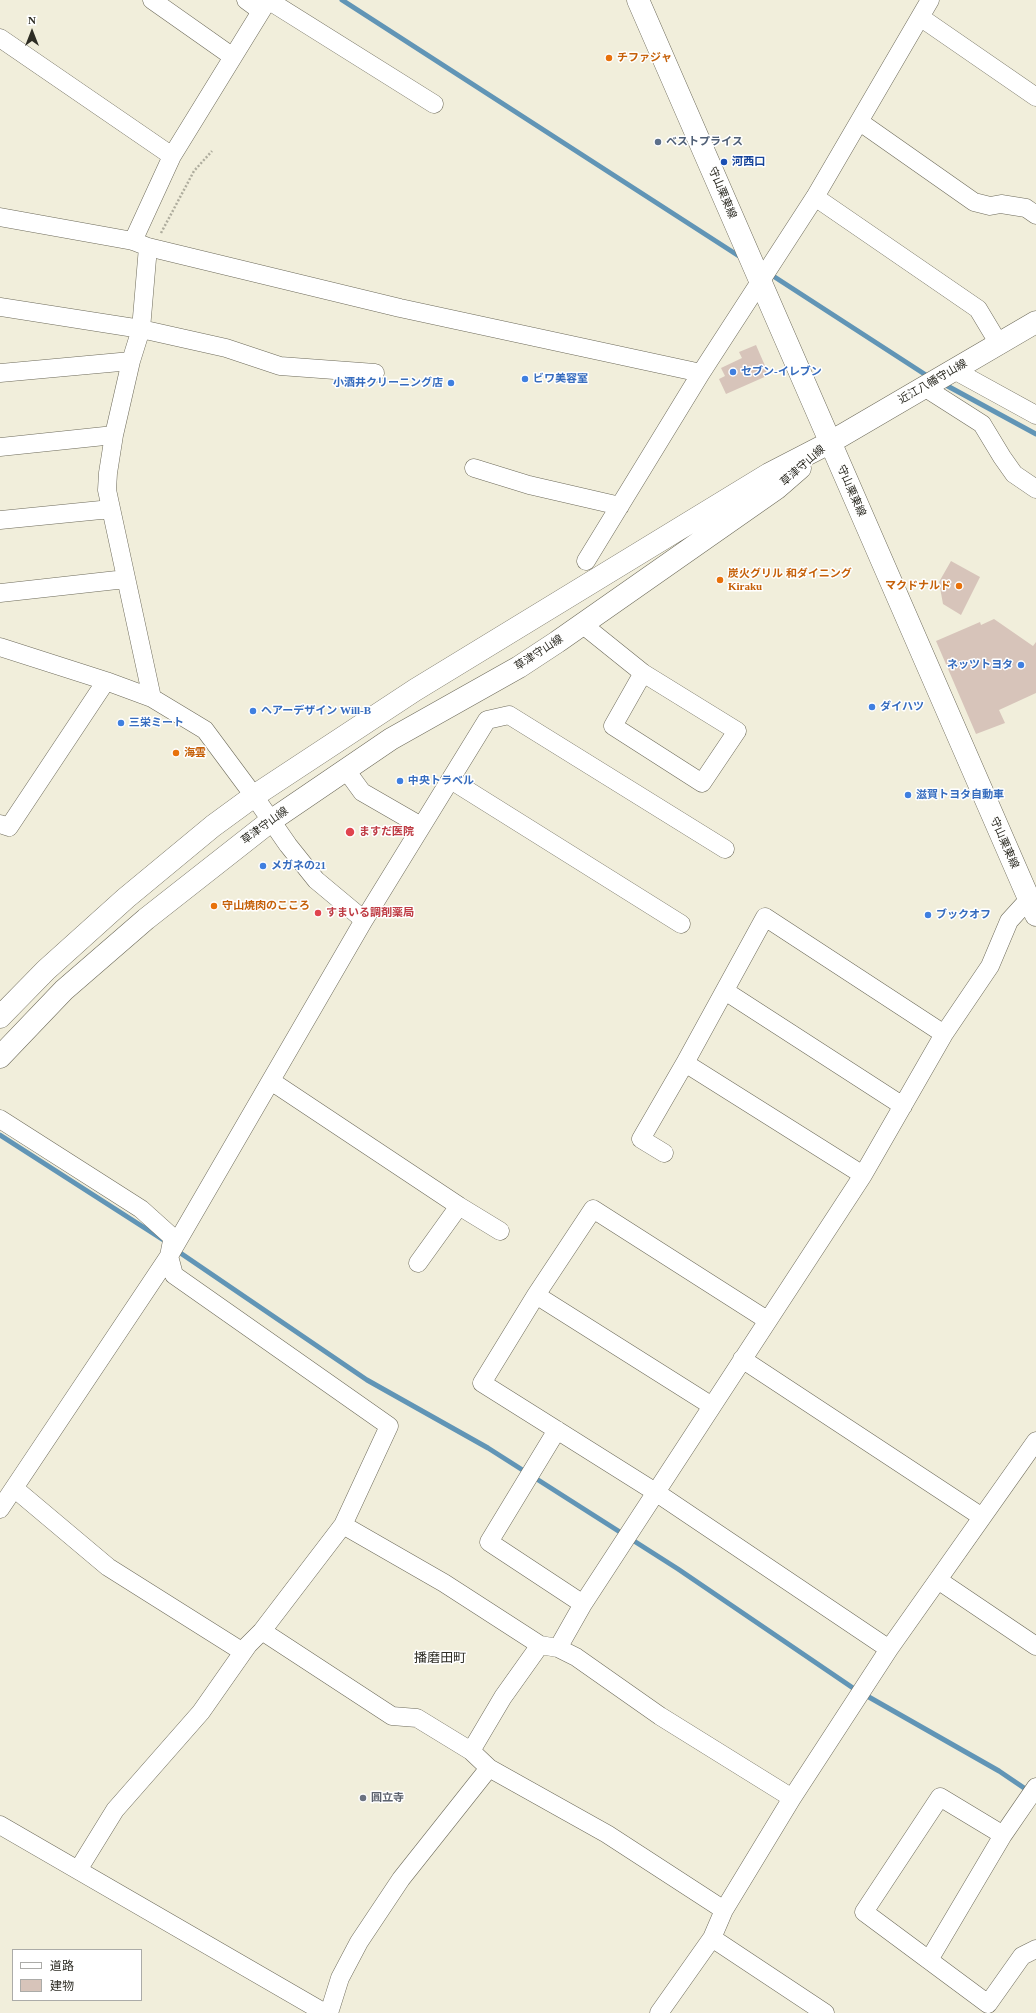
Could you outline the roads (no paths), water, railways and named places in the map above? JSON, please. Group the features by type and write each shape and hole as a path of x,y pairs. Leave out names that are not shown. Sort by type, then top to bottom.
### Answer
{"main road":[{"name":"守山栗東線","path":"638,0 829,443 1032,907"},
{"name":"近江八幡守山線","path":"829,443 1036,322"},
{"name":"草津守山線","path":"0,1057 64,990 146,919 272,820 391,739 519,667 777,488 829,443"},
{"name":"草津守山線","path":"0,1017 46,970 126,898 213,826 254,796 415,690 763,478 829,443"}],"street":[{"path":"152,0 233,57"},
{"path":"246,0 266,4 434,104"},
{"path":"586,561 701,373 815,196 860,122 930,0"},
{"path":"152,698 107,490 114,435 131,361 141,329 145,246 172,156 266,4"},
{"path":"920,17 1036,97"},
{"path":"0,38 172,156"},
{"path":"860,122 974,202 990,206 1001,204 1026,208 1036,215"},
{"path":"815,196 978,309 999,344"},
{"path":"0,217 145,246 400,308 701,373"},
{"path":"0,307 141,329 226,348 280,366 375,373"},
{"path":"0,373 131,361"},
{"path":"954,370 1036,415"},
{"path":"924,387 982,424 1002,458 1014,474 1036,489"},
{"path":"0,447 114,435"},
{"path":"474,468 529,485 620,506"},
{"path":"0,520 111,509"},
{"path":"0,593 126,578"},
{"path":"582,624 643,673 737,731 702,783 613,726 643,673"},
{"path":"0,647 106,681 152,698 205,730 272,820 288,845 316,880 364,920"},
{"path":"0,824 10,827 106,681"},
{"path":"0,1509 169,1256 364,920 487,720 509,715 726,849"},
{"path":"346,770 362,792 421,826"},
{"path":"451,780 681,924"},
{"path":"558,1648 583,1604 657,1493 767,1320 863,1175 944,1034 990,966 1009,921 1032,907"},
{"path":"664,1153 641,1139 686,1064 764,917 944,1034"},
{"path":"725,991 903,1106"},
{"path":"686,1064 863,1175"},
{"path":"271,1081 458,1206 500,1231"},
{"path":"0,1119 141,1208 171,1236 172,1241 169,1256 174,1275 389,1426 344,1525 262,1631 243,1652 201,1712 115,1810 78,1870"},
{"path":"418,1264 458,1206"},
{"path":"767,1320 593,1209 536,1295 482,1383 657,1493 889,1649"},
{"path":"536,1295 712,1406"},
{"path":"742,1359 982,1517"},
{"path":"557,1430 489,1542 583,1604"},
{"path":"659,2013 712,1938 724,1910 792,1798 889,1649 1036,1441"},
{"path":"14,1488 108,1567 243,1652"},
{"path":"344,1525 462,1594 540,1645 558,1648 582,1661 660,1716 792,1798"},
{"path":"938,1580 1036,1646"},
{"path":"262,1631 392,1716 417,1718 471,1751 489,1768 607,1834 724,1910"},
{"path":"471,1751 503,1697 540,1645"},
{"path":"329,2013 340,1978 358,1942 401,1879 489,1768"},
{"path":"929,1960 1003,1835 1036,1787"},
{"path":"1003,1835 940,1796 864,1912 988,2004 1022,1956 1036,1949"},
{"path":"0,1825 325,2013"},
{"path":"712,1938 825,2013"}],"waterway":[{"path":"342,0 742,258"},
{"path":"770,274 929,377"},
{"path":"942,383 1036,434"},
{"path":"0,1135 165,1241"},
{"path":"176,1250 367,1380 488,1448 678,1569 853,1688 999,1771 1030,1792"}],"place":[{"name":"チファジャ","path":"609,58"},
{"name":"ベストプライス","path":"658,142"},
{"name":"河西口","path":"724,162"},
{"name":"セブン-イレブン","path":"733,372"},
{"name":"ビワ美容室","path":"525,379"},
{"name":"小酒井クリーニング店","path":"451,383"},
{"name":"炭火グリル 和ダイニング Kiraku","path":"720,580"},
{"name":"マクドナルド","path":"959,586"},
{"name":"ネッツトヨタ","path":"1021,665"},
{"name":"ダイハツ","path":"872,707"},
{"name":"ヘアーデザイン Will-B","path":"253,711"},
{"name":"三栄ミート","path":"121,723"},
{"name":"海雲","path":"176,753"},
{"name":"中央トラベル","path":"400,781"},
{"name":"滋賀トヨタ自動車","path":"908,795"},
{"name":"ますだ医院","path":"350,832"},
{"name":"メガネの21","path":"263,866"},
{"name":"守山焼肉のこころ","path":"214,906"},
{"name":"すまいる調剤薬局","path":"318,913"},
{"name":"ブックオフ","path":"928,915"},
{"name":"圓立寺","path":"363,1798"}],"district":[{"name":"播磨田町","path":"440,1659"}]}
